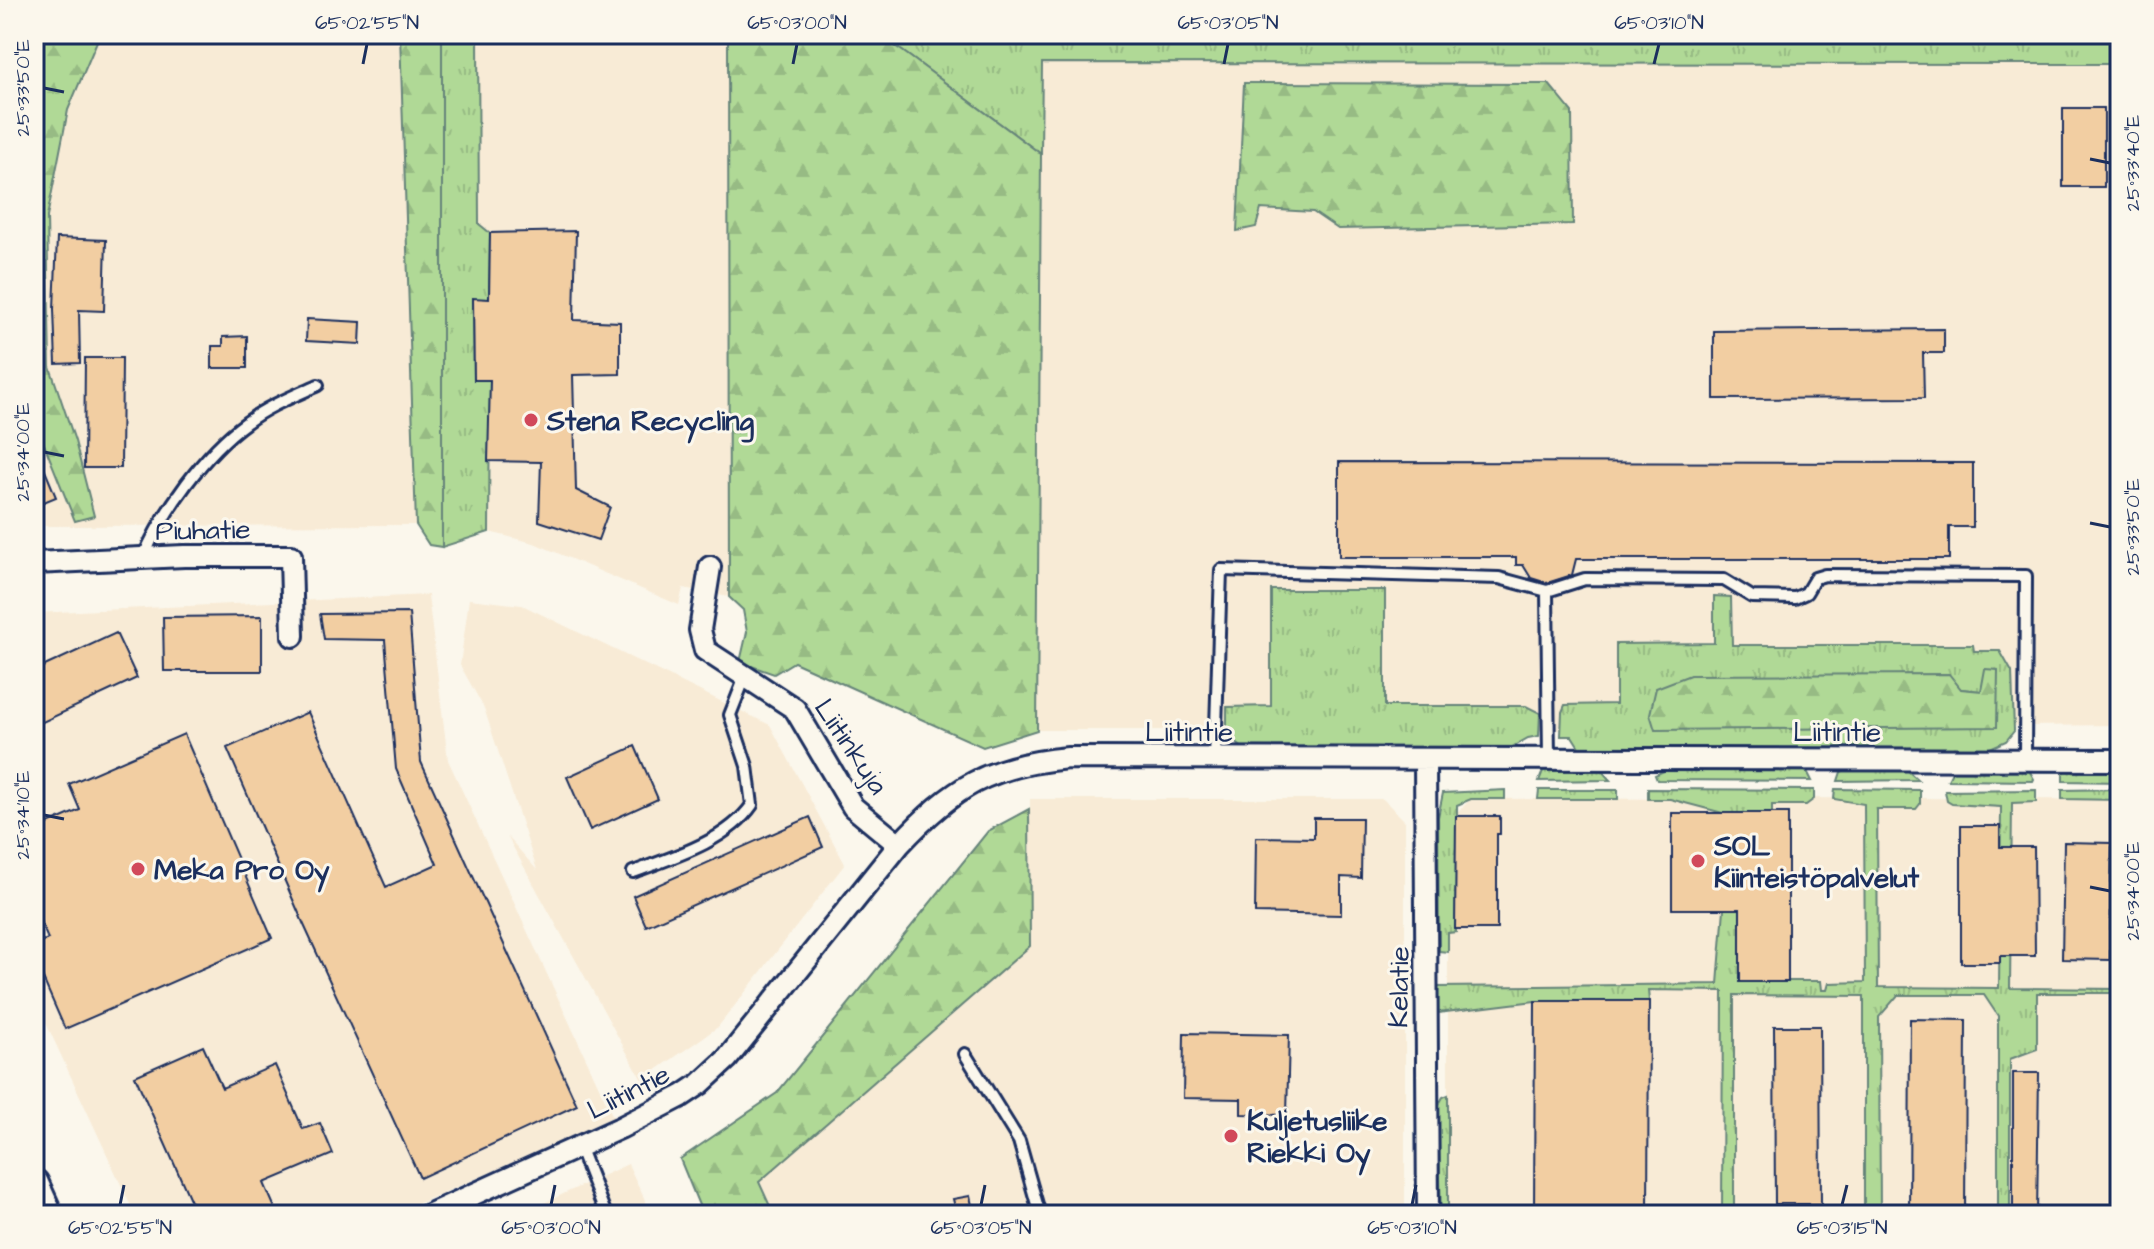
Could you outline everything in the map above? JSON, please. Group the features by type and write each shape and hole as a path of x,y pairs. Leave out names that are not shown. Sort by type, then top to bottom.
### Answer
{"street":[{"name":"Piuhatie","path":"34,563 291,556 293,636"},
{"name":"Liitinkuja","path":"710,567 700,630 705,650 795,709 853,807 899,845"},
{"name":"Liitintie","path":"428,1215 579,1146 682,1096 700,1084 727,1059 899,845 923,820 961,790 1010,766 1068,758 2120,760"},
{"name":"Kelatie","path":"1425,759 1428,1215"},
{"path":"34,1184 48,1215"}],"lane":[{"path":"143,558 154,533 197,469 246,422 318,385"},
{"path":"1215,759 1221,570 1499,578 1547,591 1585,579 1724,580 1752,597 1795,598 1806,593 1815,578 1825,575 2026,576 2025,759"},
{"path":"1547,591 1549,759"},
{"path":"633,872 670,859 739,823 752,805 747,766 730,715 745,677"},
{"path":"965,1054 1019,1141 1040,1215"},
{"path":"579,1146 606,1215"}],"shaded area":[{"path":"100,34 400,34 416,525 34,526 34,419 75,521 93,516 75,441 50,367 47,217 68,110"},
{"path":"478,34 728,34 729,597 683,588 679,605 534,543 489,532 489,380 474,380 473,298 489,298 490,233 479,224"},
{"path":"1041,63 2120,64 2120,725 1655,730 1037,730"},
{"path":"428,595 448,760 614,1119 392,1215 135,1215 34,997 34,613"},
{"path":"469,599 522,605 770,725 845,864 718,1027 642,1080 507,836 537,870 484,708 460,665"},
{"path":"1030,799 1383,799 1405,821 1405,1215 774,1215 759,1182 1030,946","holes":["1315,818 1362,819 1361,877 1341,877 1341,915 1255,913 1256,837 1314,838"]},
{"path":"1471,799 2120,800 2120,1215 1448,1215 1448,821"},
{"path":"628,1164 652,1215 518,1215"}],"green space":[{"path":"34,34 100,34 68,110 47,217 50,367 75,441 94,516 75,521 34,419"},
{"path":"400,34 442,34 442,547 429,545 416,525"},
{"path":"442,34 478,34 479,224 490,233 489,299 473,299 474,380 490,380 489,532 442,547"},
{"path":"728,34 875,34 1041,154 1037,730 983,747 794,662 774,674 740,662 747,632 743,610 729,597"},
{"path":"875,34 2120,34 2120,64 1042,63 1041,154"},
{"path":"1244,83 1549,84 1572,112 1573,224 1338,229 1313,212 1261,209 1256,227 1237,231"},
{"path":"1271,590 1385,590 1385,706 1526,706 1540,713 1539,736 1512,747 1243,748 1227,736 1227,707 1271,706"},
{"path":"1714,596 1731,597 1732,645 1973,645 1974,651 2000,651 2012,672 2014,731 2006,741 1990,748 1579,747 1572,736 1561,736 1565,705 1616,704 1616,644 1714,643","holes":["1961,689 1981,691 1650,714"]},
{"path":"1985,669 1998,670 1997,727 1655,730 1650,714 1656,688 1690,675 1949,674 1961,689 1981,691"},
{"path":"1668,769 1803,770 1812,781 1657,780 1655,775"},
{"path":"1601,770 1610,780 1539,781 1543,771"},
{"path":"1907,770 1918,780 1838,781 1841,772"},
{"path":"1953,770 2029,770 2034,779 1948,780"},
{"path":"2066,770 2120,770 2120,782 2063,781"},
{"path":"1648,789 1814,790 1814,799 1806,805 1772,805 1772,813 1740,814 1740,981 1821,981 1822,990 1827,990 1829,983 1865,982 1864,804 1834,799 1835,789 1920,790 1920,804 1916,809 1877,809 1878,987 1999,988 2001,807 1952,804 1947,801 1945,791 2036,790 2036,802 2012,803 2010,988 2120,989 2120,993 2037,993 2037,1049 2010,1059 2010,1215 1998,1215 1998,1016 1984,995 1898,995 1879,1017 1880,1215 1864,1215 1864,996 1734,995 1734,1215 1722,1215 1723,991 1648,990 1649,1001 1535,1001 1437,1013 1438,987 1718,984 1724,909 1723,813 1670,799 1648,799"},
{"path":"2120,789 2120,800 2062,799 2062,790"},
{"path":"1505,790 1505,799 1471,799 1457,805 1456,932 1448,933 1448,952 1439,951 1438,817 1443,793"},
{"path":"1539,790 1618,790 1618,799 1538,799"},
{"path":"1029,809 1030,946 759,1182 774,1215 703,1215 680,1159 777,1093 988,831"},
{"path":"1448,1095 1448,1215 1441,1215 1438,1106"}],"building":[{"path":"2063,108 2104,108 2104,187 2063,187"},
{"name":"Stena Recycling","path":"576,231 574,320 620,322 620,374 573,375 576,490 610,507 598,540 539,521 541,462 488,461 490,380 474,380 473,298 489,299 490,233"},
{"path":"57,238 106,240 104,311 79,310 80,363 56,364 54,309"},
{"path":"307,319 361,322 360,344 306,341"},
{"path":"1944,329 1944,353 1923,353 1924,398 1714,399 1714,331"},
{"path":"247,336 247,368 212,368 212,346 223,346 223,337"},
{"path":"85,358 122,358 121,468 84,468"},
{"path":"34,444 56,497 34,506"},
{"path":"1339,462 1973,463 1973,527 1949,527 1949,559 1576,559 1572,575 1547,583 1531,578 1523,565 1516,565 1516,557 1339,557"},
{"path":"409,613 421,762 577,1105 420,1178 227,748 308,712 386,887 437,864 396,769 385,640 324,639 320,614"},
{"path":"262,616 262,671 164,671 163,617"},
{"path":"116,633 137,678 34,726 34,671"},
{"name":"Meka Pro Oy","path":"184,734 272,938 65,1029 34,958 34,945 48,939 34,907 34,830 80,810 69,784"},
{"path":"635,746 658,799 590,830 567,777"},
{"path":"1672,813 1788,813 1788,982 1740,982 1740,909 1672,909"},
{"path":"1456,816 1500,816 1500,834 1497,834 1497,929 1455,929"},
{"path":"810,817 823,847 646,926 633,896"},
{"path":"1314,818 1362,818 1361,878 1341,877 1341,915 1255,913 1256,837 1314,838"},
{"path":"1961,826 2000,826 2000,847 2034,847 2035,956 2000,956 2000,963 1961,963"},
{"path":"2064,842 2112,843 2110,960 2062,959"},
{"path":"1535,1001 1649,1001 1648,1215 1534,1215"},
{"path":"1910,1019 1966,1020 1965,1215 1909,1215"},
{"path":"1774,1026 1820,1026 1821,1204 1775,1204"},
{"path":"1184,1033 1289,1035 1287,1115 1241,1114 1241,1099 1183,1098"},
{"path":"203,1046 222,1088 275,1065 303,1129 320,1123 333,1154 264,1183 278,1215 197,1215 135,1076"},
{"path":"2013,1073 2039,1073 2037,1215 2013,1215"},
{"path":"970,1196 974,1215 957,1215 953,1199"}],"place":[{"name":"Stena Recycling","path":"531,420"},
{"name":"SOL Kiinteistöpalvelut","path":"1698,861"},
{"name":"Meka Pro Oy","path":"138,869"},
{"name":"Kuljetusliike Riekki Oy","path":"1231,1136"}]}
